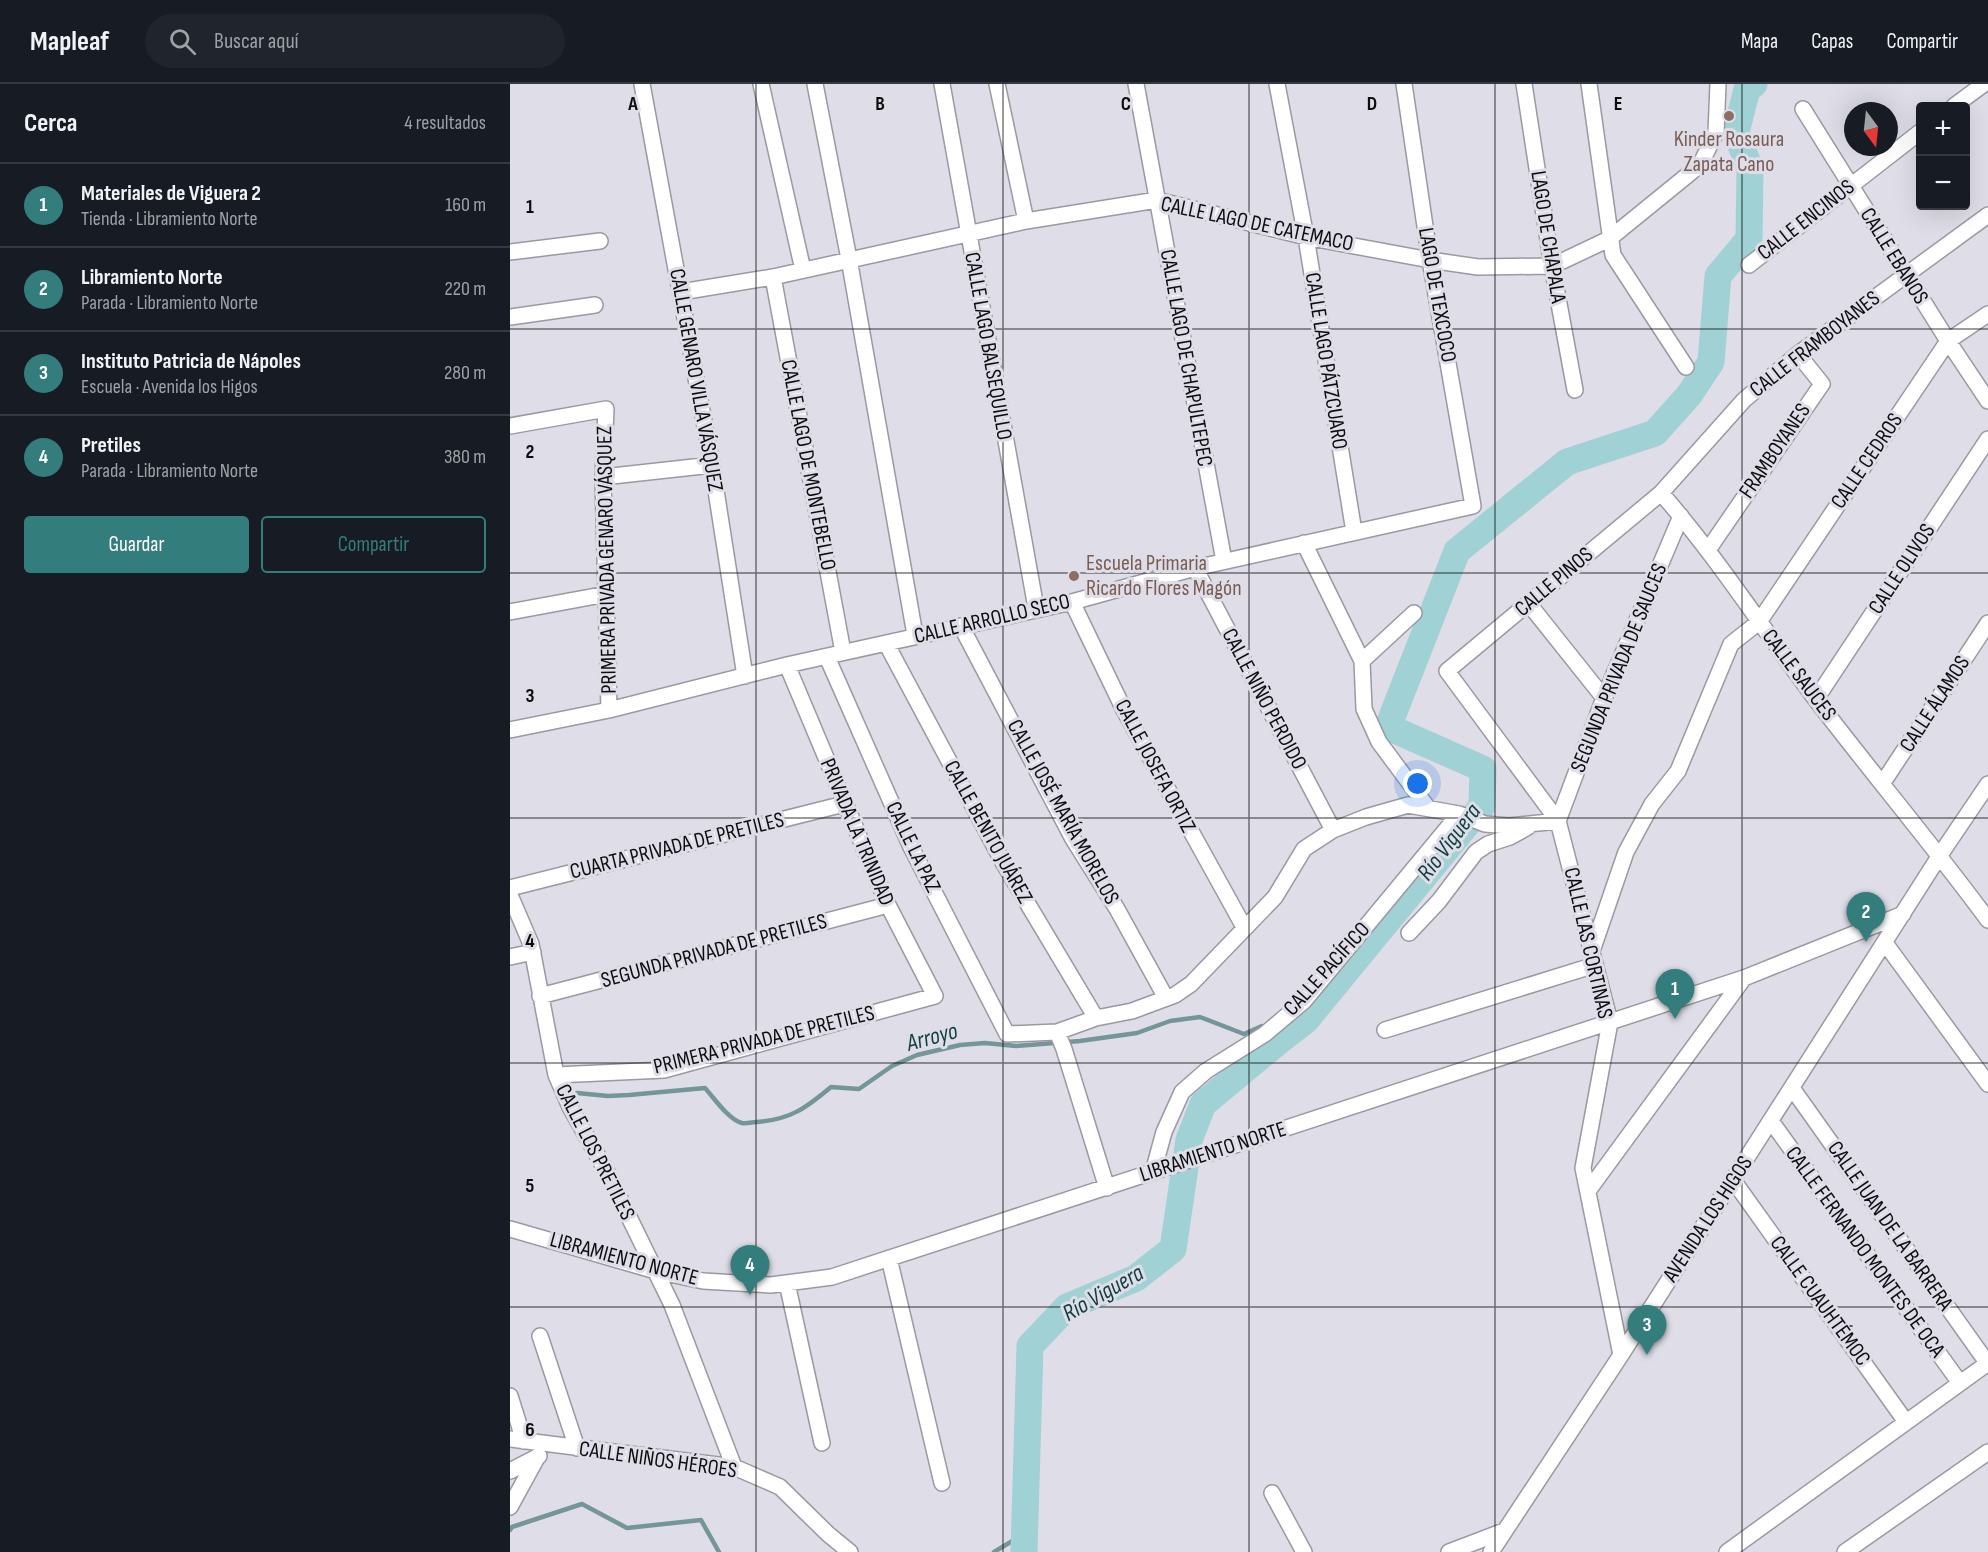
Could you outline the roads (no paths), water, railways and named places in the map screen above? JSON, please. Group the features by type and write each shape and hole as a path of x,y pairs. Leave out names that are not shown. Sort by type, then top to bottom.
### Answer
{"street":[{"name":"CALLE GENARO VILLA VÁSQUEZ","path":"642,84 712,465 745,676"},
{"path":"761,84 803,270"},
{"path":"815,84 849,259 915,635"},
{"name":"CALLE LAGO BALSEQUILLO","path":"942,84 1036,608"},
{"path":"997,84 1026,221"},
{"name":"CALLE LAGO DE CHAPULTEPEC","path":"1136,84 1224,561"},
{"name":"CALLE LAGO PÁTZCUARO","path":"1277,84 1306,237 1354,532"},
{"name":"LAGO DE TEXCOCO","path":"1404,84 1430,260 1473,506"},
{"name":"LAGO DE CHAPALA","path":"1524,84 1552,266 1575,390"},
{"path":"1589,84 1613,255 1686,368"},
{"path":"1959,102 1984,84"},
{"name":"CALLE LAGO DE CATEMACO","path":"681,292 773,277 1026,221 1157,200 1306,237 1430,260 1479,267 1552,266 1609,239 1700,165 1716,133 1719,85"},
{"name":"CALLE EBANOS","path":"1803,109 1849,185 1988,401"},
{"name":"CALLE ENCINOS","path":"1749,265 1916,135"},
{"name":"CALLE FRAMBOYANES","path":"1661,493 1744,400 1798,354 1988,215"},
{"path":"510,252 600,241"},
{"name":"CALLE LAGO DE MONTEBELLO","path":"773,277 843,652"},
{"path":"510,317 595,305"},
{"name":"CALLE CEDROS","path":"1593,958 1626,852 1652,804 1678,771 1731,644 1759,622 1948,341 1988,314"},
{"name":"FRAMBOYANES","path":"1708,550 1822,384 1798,354"},
{"name":"PRIMERA PRIVADA GENARO VÁSQUEZ","path":"510,426 606,409 603,477 609,710"},
{"name":"CALLE OLIVOS","path":"1816,699 1988,439"},
{"path":"603,477 712,465"},
{"name":"CALLE SAUCES","path":"1661,493 1708,550 1816,699 1940,855 1988,920"},
{"name":"CALLE PINOS","path":"1447,671 1661,493"},
{"name":"CALLE ARROLLO SECO","path":"510,730 609,710 915,635 1072,602 1224,561 1473,506"},
{"name":"SEGUNDA PRIVADA DE SAUCES","path":"1558,820 1604,698 1681,516"},
{"path":"1304,543 1362,660 1364,709 1379,742 1428,808"},
{"name":"CALLE NIÑO PERDIDO","path":"1195,568 1333,830"},
{"path":"510,612 607,594"},
{"name":"CALLE JOSEFA ORTIZ","path":"1072,602 1124,710 1244,927"},
{"path":"1529,604 1604,698"},
{"path":"1362,660 1414,613"},
{"name":"CALLE ÁLAMOS","path":"1882,784 1988,623"},
{"name":"CALLE JOSÉ MARÍA MORELOS","path":"961,626 1073,839 1117,909 1166,998"},
{"name":"CALLE BENITO JUÁREZ","path":"886,643 1004,864 1096,1018"},
{"name":"CALLE LA PAZ","path":"827,657 911,847 1006,1034 1060,1040"},
{"name":"PRIVADA LA TRINIDAD","path":"788,665 888,905 935,996"},
{"name":"CALLE LAS CORTINAS","path":"1447,671 1558,820 1610,1022 1583,1168 1621,1355"},
{"name":"AVENIDA LOS HIGOS","path":"1491,1552 1621,1355 1940,855 1988,784"},
{"name":"CUARTA PRIVADA DE PRETILES","path":"510,888 844,804"},
{"path":"1107,1188 1060,1040 1096,1018 1132,1011 1175,995 1191,984 1275,897 1304,849 1333,830 1366,817 1408,805 1459,814 1485,824 1509,826 1558,820"},
{"name":"CALLE PACÍFICO","path":"1154,1172 1164,1132 1182,1092 1206,1071 1269,1031 1304,1001 1459,814"},
{"path":"1409,933 1439,901 1476,852 1488,844 1510,837 1536,823"},
{"name":"CALLE LOS PRETILES","path":"510,895 533,952 556,1075 570,1107 608,1174 672,1305 734,1467"},
{"name":"SEGUNDA PRIVADA DE PRETILES","path":"540,996 888,905"},
{"name":"LIBRAMIENTO NORTE","path":"510,1229 656,1271 703,1281 771,1285 832,1276 1744,978 1903,914"},
{"path":"1885,943 1988,1084"},
{"path":"510,957 533,952"},
{"path":"1385,1030 1593,958"},
{"path":"1588,1191 1744,978"},
{"name":"PRIMERA PRIVADA DE PRETILES","path":"556,1075 664,1070 935,996"},
{"name":"CALLE JUAN DE LA BARRERA","path":"1792,1088 1988,1363"},
{"name":"CALLE FERNANDO MONTES DE OCA","path":"1771,1121 1960,1383"},
{"name":"CALLE CUAUHTÉMOC","path":"1733,1180 1906,1422"},
{"path":"889,1258 942,1483"},
{"path":"786,1282 822,1443"},
{"path":"540,1336 577,1448"},
{"path":"1727,1552 1988,1363"},
{"path":"510,1396 517,1440"},
{"name":"CALLE NIÑOS HÉROES","path":"517,1440 734,1467 780,1487 850,1552"},
{"path":"510,1471 557,1445"},
{"path":"1845,1552 1988,1452"},
{"path":"510,1507 538,1456"},
{"path":"1272,1493 1304,1552"},
{"path":"1449,1552 1504,1531"}],"waterway":[{"name":"Río Viguera","path":"1024,1552 1030,1346 1067,1307 1136,1278 1173,1249 1189,1140 1203,1104 1306,1020 1482,806 1483,769 1388,727 1457,551 1567,462 1655,433 1689,395 1711,362 1718,276 1749,239 1750,169 1736,132 1747,89 1754,84"},
{"name":"Arroyo","path":"577,1093 608,1096 705,1088 732,1118 747,1123 788,1116 814,1101 831,1087 859,1089 892,1066 917,1055 960,1045 985,1043 1016,1046 1080,1041 1137,1033 1170,1021 1200,1017 1244,1034 1262,1026 1279,1041"},
{"path":"510,1530 512,1527 582,1504 627,1528 701,1520 719,1552"},
{"path":"994,1552 1024,1534"}],"place":[{"name":"Kinder Rosaura Zapata Cano","path":"1729,116"},
{"name":"Escuela Primaria Ricardo Flores Magón","path":"1074,576"},
{"name":"Libramiento Norte","path":"1866,942"},
{"name":"Materiales de Viguera 2","path":"1675,1019"},
{"name":"Pretiles","path":"750,1295"},
{"name":"Instituto Patricia de Nápoles","path":"1647,1355"}]}
